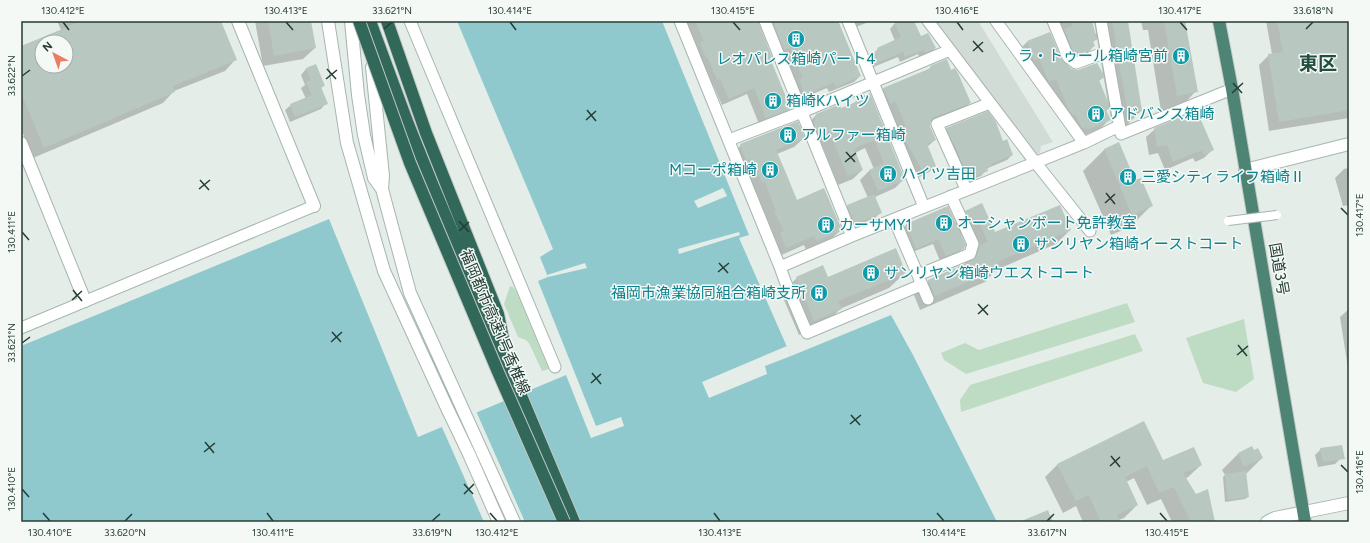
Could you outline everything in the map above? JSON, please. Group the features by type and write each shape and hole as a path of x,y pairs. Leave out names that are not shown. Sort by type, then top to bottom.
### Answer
{"highway":[{"name":"福岡都市高速1号香椎線","path":"359,21 410,163 498,372 564,522"},
{"name":"福岡都市高速1号香椎線","path":"370,21 410,131 574,522"},
{"path":"387,21 426,133 498,314 508,366"},
{"name":"国道3号","path":"1219,21 1232,89 1304,518"}],"street":[{"path":"21,328 314,206 238,21"},
{"path":"328,21 348,143 384,271 469,454 498,522"},
{"path":"351,21 358,95 364,135 374,178 382,189"},
{"path":"366,21 375,84 383,176 382,189 410,294 514,522"},
{"path":"410,21 555,368"},
{"path":"680,21 807,333 920,280 970,254 973,244 951,196"},
{"path":"765,21 852,236"},
{"path":"848,21 924,207"},
{"path":"928,21 1035,162 1090,231"},
{"path":"996,21 1084,143"},
{"path":"1053,21 1068,57 1076,63 1106,52"},
{"path":"1100,21 1121,134 1232,89"},
{"path":"729,140 802,112 950,50"},
{"path":"966,189 937,124 990,103"},
{"path":"780,268 852,236 966,189 1084,143 1119,126"},
{"path":"21,143 85,301"},
{"path":"1245,170 1349,144"},
{"path":"1228,221 1277,215"},
{"path":"894,219 928,299"},
{"path":"1293,522 1349,503"},
{"path":"1267,522 1275,518 1304,518"}],"shaded area":[{"path":"934,21 978,21 1053,142 1041,146 1040,153 1034,154"}],"green space":[{"path":"510,286 516,291 549,369 542,371 529,343 518,337 504,304"},
{"path":"1127,303 1135,322 966,374 944,360 941,353 965,343 979,350"},
{"path":"1244,319 1254,379 1236,392 1203,383 1186,338"},
{"path":"1135,334 1143,351 961,412 960,400 970,385"}],"water":[{"path":"457,21 662,21 749,235 739,238 791,356 891,315 913,355 997,522 21,522 21,346 329,219 418,437 566,375 591,438 624,426 621,417 596,426 538,281 548,277 540,257 553,249"}],"pier":[{"path":"723,188 727,196 698,208 694,201"},
{"path":"739,232 740,235 679,254 678,249"},
{"path":"585,263 587,268 548,277 547,275"},
{"path":"787,346 791,356 765,366 767,374 709,398 702,382"},
{"path":"476,411 525,522 484,522 441,425"}],"building":[{"path":"82,21 221,21 237,60 173,86 175,92 44,148 21,93 21,46 34,41 34,74 74,74 74,34 50,34"},
{"path":"268,21 311,21 316,48 274,56"},
{"path":"695,21 758,21 772,57 770,58 791,109 766,118 754,88 729,99 720,79 717,80 708,58 706,58 700,43 704,41"},
{"path":"773,21 838,21 861,76 836,87 834,82 805,95 799,79 803,78 790,48 784,50"},
{"path":"894,21 914,21 921,36 928,33 936,48 925,53 924,50 905,57 903,52 876,63 872,54 878,51 877,48 901,37"},
{"path":"1071,21 1092,21 1097,40 1093,41 1095,46 1090,48 1091,50 1077,55 1074,53 1064,29 1073,26"},
{"path":"1112,21 1128,21 1142,111 1128,114"},
{"name":"ラ・トゥール箱崎宮前","path":"1164,21 1185,21 1198,92 1177,96"},
{"path":"1277,21 1349,21 1349,110 1279,122 1268,54 1283,52"},
{"path":"1050,32 1062,60 1072,69 1078,70 1097,63 1104,75 1104,78 1099,80 1108,102 1109,109 1106,110 1111,120 1090,129 1082,128 1075,114 1073,115 1069,111 1056,79 1049,82 1039,58 1034,60 1027,41"},
{"path":"947,59 951,70 955,68 958,73 971,103 934,117 931,120 930,126 936,140 927,144 936,166 923,172 902,134 908,132 896,102 890,104 883,88 931,68 930,66"},
{"path":"316,64 325,86 321,87 328,104 295,117 290,104 312,95 306,82 311,80 306,68"},
{"path":"870,93 905,180 878,191 869,170 884,163 874,140 854,149 863,170 848,176 829,132 824,134 816,129 814,123 816,114 840,104 841,108 859,101 858,98"},
{"path":"988,111 996,122 1003,141 1007,139 1013,155 991,164 992,165 987,167 988,171 969,179 946,128"},
{"path":"1197,111 1214,150 1204,155 1202,150 1173,162 1167,145 1157,147 1154,128"},
{"path":"798,121 805,138 776,150 797,200 824,188 842,230 816,241 814,236 786,248 780,233 784,231 774,211 776,211 765,182 762,183 751,159 746,161 740,144"},
{"name":"三愛シティライフ箱崎Ⅱ","path":"1119,142 1135,180 1141,178 1153,206 1132,215 1104,149"},
{"path":"874,194 882,213 855,224 847,205"},
{"path":"982,203 995,232 1060,205 1071,230 998,262 1000,268 935,296 928,280 973,260 977,256 980,245 988,242 978,220 971,224 965,211"},
{"path":"948,206 966,245 964,249 946,256 938,239 916,249 906,224"},
{"path":"896,248 906,273 838,301 842,309 814,321 796,277 823,265 828,277"},
{"path":"1144,421 1163,460 1194,447 1202,465 1183,473 1196,494 1208,489 1215,522 1191,522 1174,487 1159,493 1147,466 1125,477 1138,505 1117,515 1120,522 1101,522 1089,495 1076,501 1057,464"},
{"path":"1342,445 1345,459 1323,462 1320,448"},
{"path":"1252,446 1254,450 1258,448 1263,458 1244,467 1238,453"},
{"path":"1246,471 1249,497 1228,500 1225,474"},
{"path":"1048,510 1053,522 1019,522"}],"place":[{"name":"レオパレス箱崎パート4","path":"796,39"},
{"name":"ラ・トゥール箱崎宮前","path":"1181,56"},
{"name":"箱崎Kハイツ","path":"773,101"},
{"name":"アドバンス箱崎","path":"1096,114"},
{"name":"アルファー箱崎","path":"788,135"},
{"name":"Mコーポ箱崎","path":"770,170"},
{"name":"ハイツ吉田","path":"888,174"},
{"name":"三愛シティライフ箱崎Ⅱ","path":"1128,177"},
{"name":"オーシャンボート免許教室","path":"944,223"},
{"name":"カーサMY1","path":"826,225"},
{"name":"サンリヤン箱崎イーストコート","path":"1021,244"},
{"name":"サンリヤン箱崎ウエストコート","path":"871,273"},
{"name":"福岡市漁業協同組合箱崎支所","path":"819,293"}],"district":[{"name":"東区","path":"1318,63"}]}
